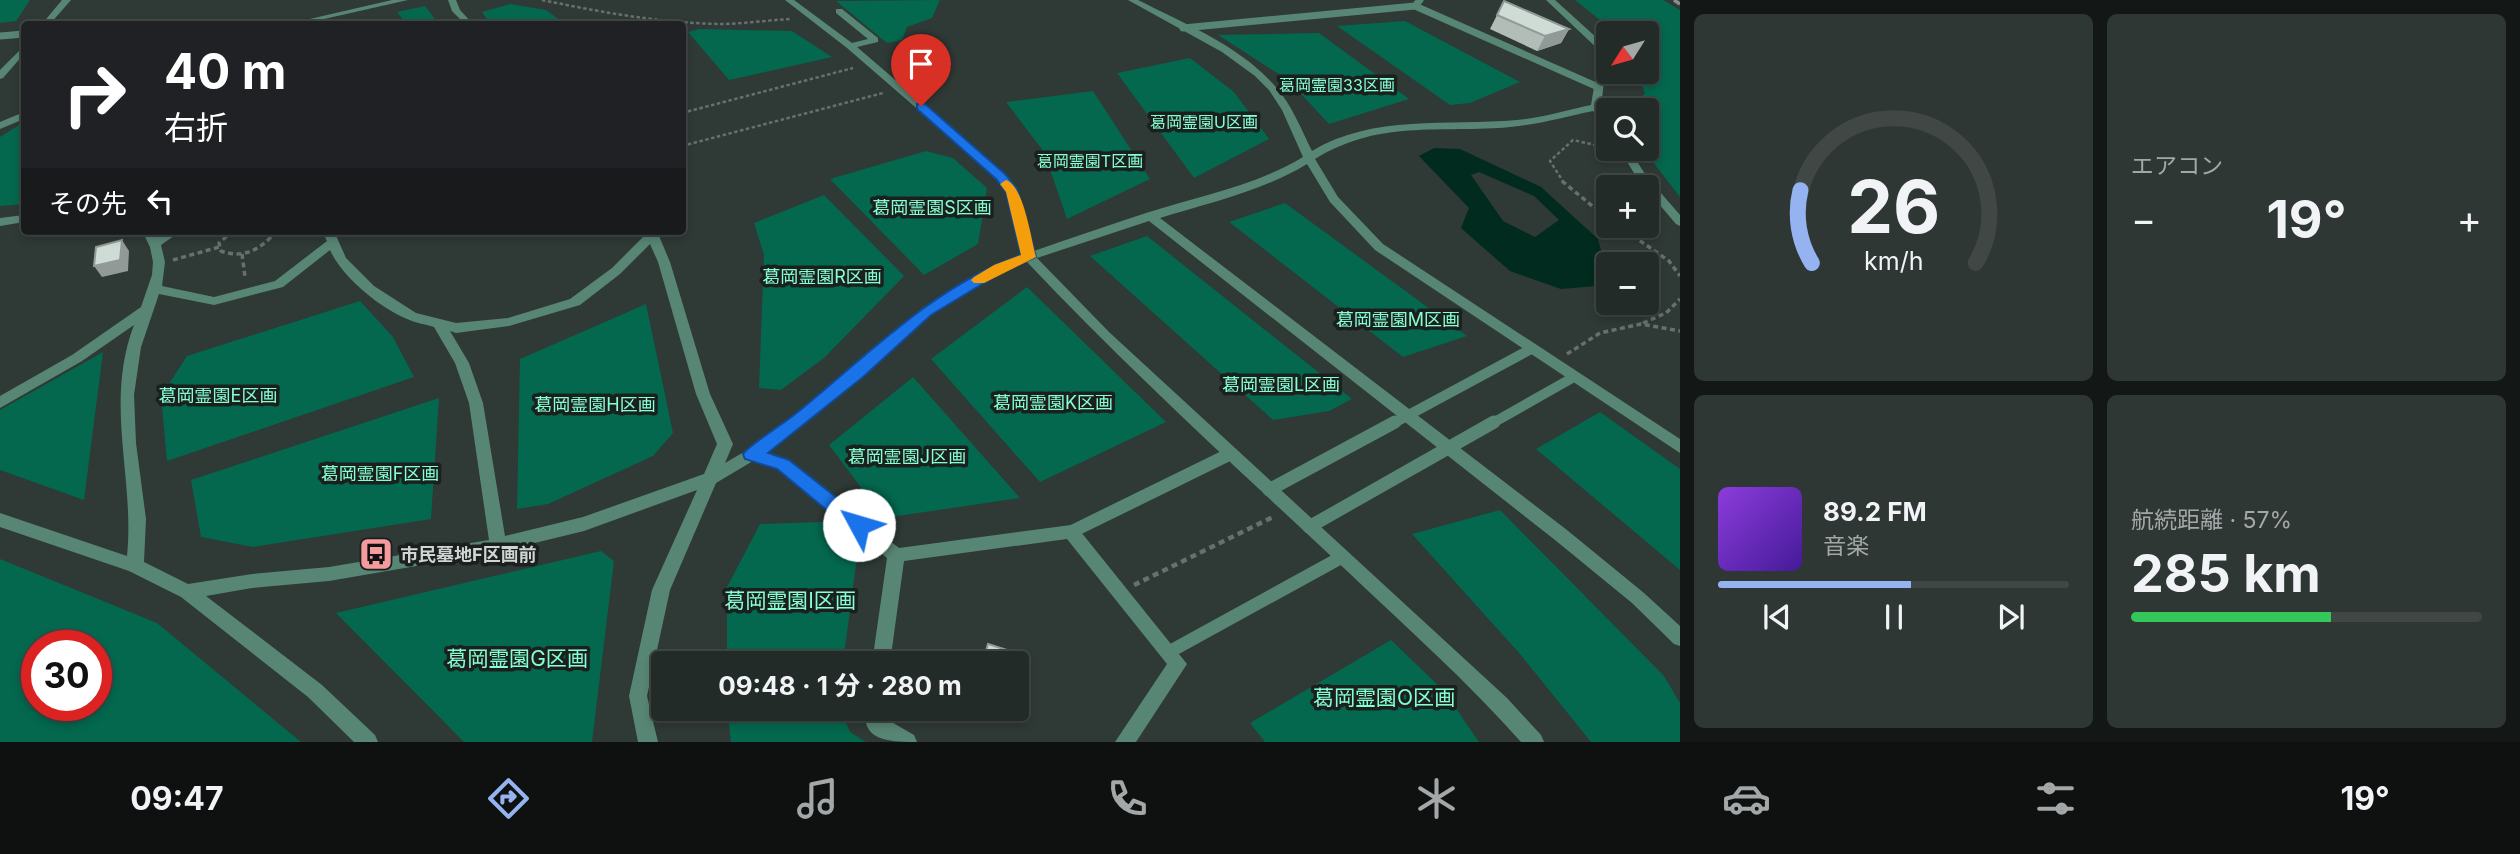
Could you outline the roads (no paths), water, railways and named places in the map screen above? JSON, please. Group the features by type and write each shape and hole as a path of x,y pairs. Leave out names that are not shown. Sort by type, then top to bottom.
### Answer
{"street":[{"path":"50,21 67,0"},
{"path":"307,21 404,0"},
{"path":"452,0 457,11 467,21"},
{"path":"789,0 850,46 1001,176 1012,191 1029,257 1104,335 1500,704 1534,742"},
{"path":"1132,0 1259,75 1291,113 1321,181 1378,247 1680,447"},
{"path":"1553,2 1605,50 1597,98"},
{"path":"839,11 875,40 850,46"},
{"path":"341,14 345,21"},
{"path":"0,76 21,52"},
{"path":"187,592 252,581 329,574 498,545 584,524 709,479 771,443 847,382 926,312 999,268 1150,216 1234,192 1286,172 1333,144 1358,134 1419,126 1519,123 1596,107"},
{"path":"0,126 21,116"},
{"path":"1631,161 1680,222"},
{"path":"1150,216 1629,590 1680,638"},
{"path":"0,222 21,219"},
{"path":"155,289 214,301 279,284 330,236 341,260 369,289 411,316 456,328 509,322 575,302 616,271 649,235"},
{"path":"648,742 638,696 661,590 725,444 703,394 664,262 653,235"},
{"path":"135,566 137,512 127,442 126,408 134,344 155,289 161,263 152,237"},
{"path":"0,402 77,358 146,310"},
{"path":"439,324 461,363 477,403 498,545"},
{"path":"752,454 783,465 897,555 1071,532 1178,664 1125,742"},
{"path":"0,520 135,566 187,592 315,691 368,742"},
{"path":"883,651 897,555"},
{"path":"873,721 907,742"}],"lane":[{"path":"1544,0 1553,2"},
{"path":"1182,28 1418,3 1598,87"},
{"path":"0,36 21,34"},
{"path":"1269,489 1531,349"},
{"path":"1309,527 1574,377"},
{"path":"1071,532 1230,454"},
{"path":"1169,652 1342,557"}],"railway":[{"path":"1674,0 1680,4"}],"place":[{"name":"市民墓地F区画前","path":"376,554"}],"park label":[{"name":"葛岡霊園33区画","path":"1337,85"},
{"name":"葛岡霊園U区画","path":"1204,122"},
{"name":"葛岡霊園T区画","path":"1090,161"},
{"name":"葛岡霊園S区画","path":"932,207"},
{"name":"葛岡霊園R区画","path":"822,276"},
{"name":"葛岡霊園M区画","path":"1398,319"},
{"name":"葛岡霊園L区画","path":"1281,384"},
{"name":"葛岡霊園E区画","path":"218,395"},
{"name":"葛岡霊園K区画","path":"1053,402"},
{"name":"葛岡霊園H区画","path":"595,404"},
{"name":"葛岡霊園J区画","path":"907,456"},
{"name":"葛岡霊園F区画","path":"380,473"},
{"name":"葛岡霊園I区画","path":"790,600"},
{"name":"葛岡霊園G区画","path":"517,658"},
{"name":"葛岡霊園O区画","path":"1384,697"}]}
